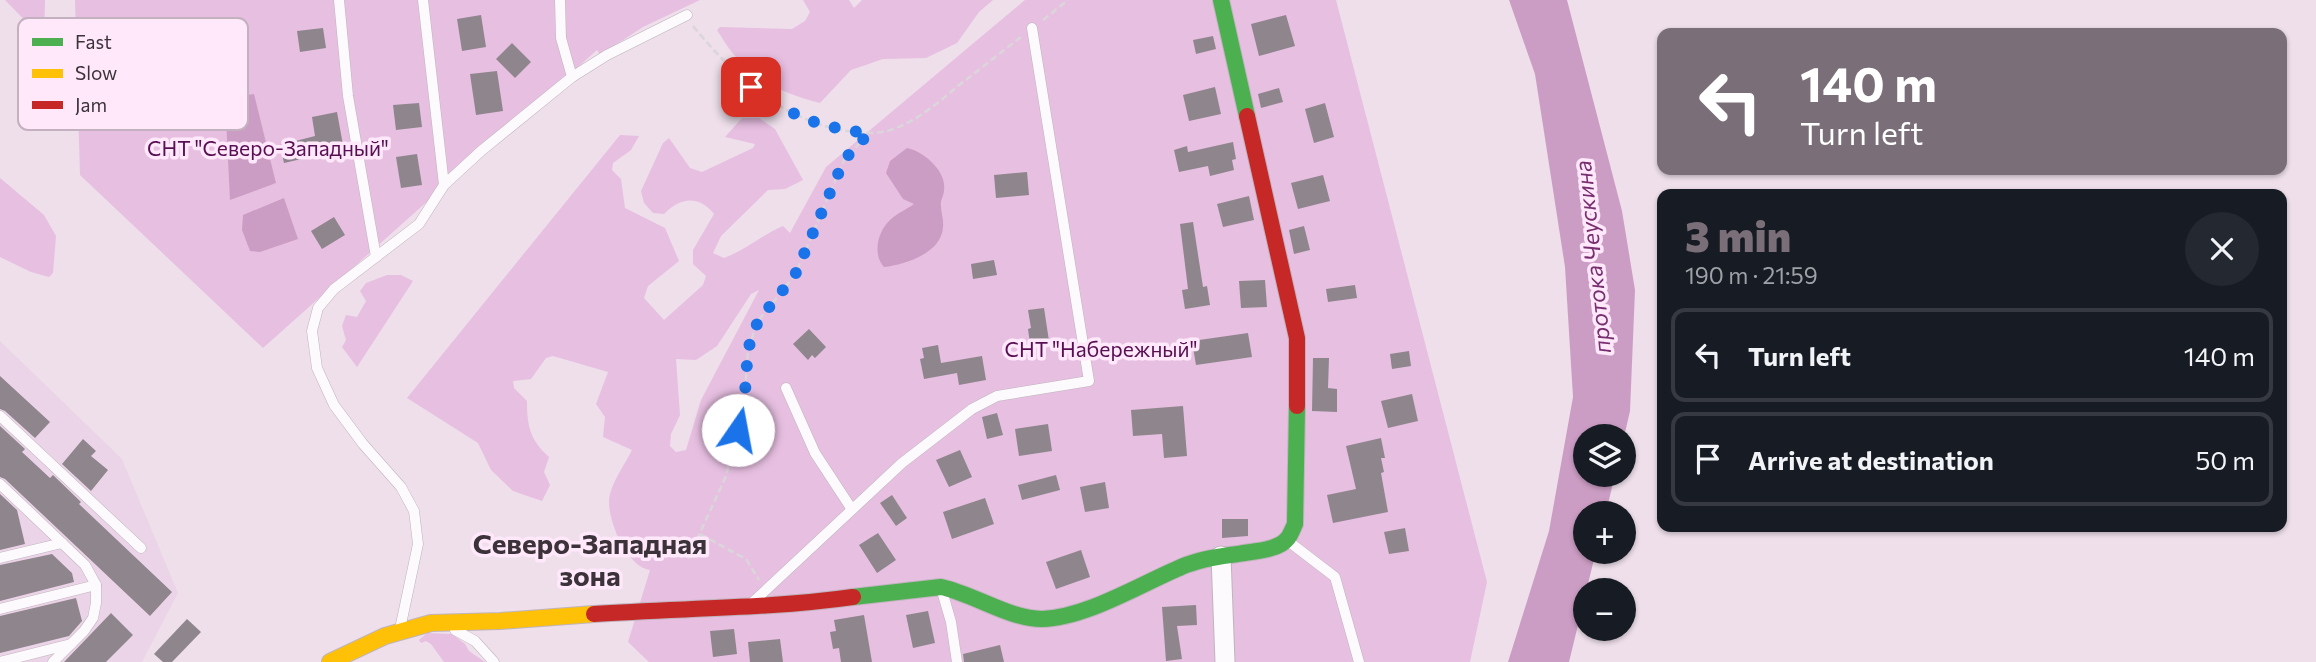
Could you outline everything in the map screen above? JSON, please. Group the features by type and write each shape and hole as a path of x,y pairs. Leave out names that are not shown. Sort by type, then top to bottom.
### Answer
{"street":[{"path":"330,662 385,636 431,623 500,621 625,611 804,604 941,587 1022,616 1057,618 1087,609 1189,564 1221,555 1269,549 1287,540 1295,524 1296,504 1297,338 1222,0"},
{"path":"1221,555 1225,662"}],"lane":[{"path":"339,0 348,96 376,257"},
{"path":"423,0 444,185"},
{"path":"560,0 561,38 572,77"},
{"path":"400,632 418,544 414,511 401,487 363,444 334,405 317,368 312,331 318,308 334,289 419,224 444,185 481,150 572,77 607,55 687,15"},
{"path":"747,608 902,463 972,410 997,397 1089,381 1032,28"},
{"path":"786,388 815,453 851,508"},
{"path":"0,416 141,548"},
{"path":"0,484 85,565 96,585 93,618 84,631 52,662"},
{"path":"1287,540 1335,577 1359,662"},
{"path":"0,558 62,543"},
{"path":"0,609 96,585"},
{"path":"941,587 951,622 957,662"},
{"path":"431,623 460,632 475,642 494,662"},
{"path":"0,662 72,643"}],"path":[{"path":"687,15 709,45 751,87 770,101 803,119 836,130 869,133 893,130 932,107 1068,0"},
{"path":"688,559 726,476 744,407 748,349 758,321 795,275 844,160 869,133"},
{"path":"699,534 746,559 766,590"}],"shaded area":[{"path":"0,341 122,459 178,593 142,662 0,662"}],"green space":[{"path":"5,0 45,0 45,18 23,18"},
{"name":"СНТ \"Северо-Западный\"","path":"75,0 700,0 643,27 600,55 597,50 263,348 80,175 79,130 248,130 248,18 76,18"},
{"path":"803,0 849,0 854,8 862,0 993,0 979,12 957,43 926,58 883,59 851,70 820,103 786,92 755,74 734,55 717,30 720,27 792,29 805,21 810,12"},
{"name":"СНТ \"Набережный\"","path":"1025,0 1336,0 1487,582 1470,662 649,662 628,642 650,570 641,567 626,551 610,514 612,488 632,450 603,437 605,417 596,404 608,372 553,356 546,358 531,379 513,381 514,388 527,401 529,425 534,438 549,457 544,472 550,485 542,501 513,491 491,470 478,443 407,398 620,135 639,136 631,150 613,163 612,170 621,179 625,208 665,228 679,261 648,286 644,298 664,320 703,285 706,276 693,264 693,250 714,214 696,201 676,204 664,214 653,213 644,203 641,191 663,143 669,138 690,168 702,172 753,148 755,144 725,137 742,118 759,118 775,129 803,180 785,189 768,190 721,236 713,253 724,258 783,226 790,233 826,167","holes":["759,290 701,400 686,450 676,452 670,446 671,434 680,415 676,359 696,360 717,346 751,294"]},
{"path":"0,178 44,215 56,236 53,273 49,277 31,272 0,257"},
{"path":"387,275 401,275 413,281 357,367 342,347 346,340 342,326 346,315 357,317 366,301 360,291 366,283"},
{"path":"427,633 452,634 485,662 444,662 431,644 426,641 421,643 419,640"}],"water":[{"name":"протока Чеускина","path":"1509,0 1567,0 1622,211 1635,290 1630,411 1627,424 1573,424 1573,487 1612,487 1609,501 1573,501 1573,564 1593,564 1589,578 1573,578 1574,641 1569,662 1508,662 1549,531 1573,397 1565,267 1535,74"},
{"path":"254,94 276,183 230,200 227,130 248,130 248,95"},
{"path":"907,148 927,158 942,176 943,227 941,236 929,251 902,264 884,267 877,249 882,230 892,218 914,204 903,199 886,173 890,161"},
{"path":"284,198 298,239 260,252 250,251 242,230 243,215"}],"building":[{"path":"481,15 486,47 462,51 457,19"},
{"path":"1286,15 1295,46 1259,56 1251,24"},
{"path":"323,28 326,48 300,52 297,31"},
{"path":"1213,36 1216,49 1196,54 1193,40"},
{"path":"512,43 531,62 515,78 496,59"},
{"path":"497,71 503,111 476,115 470,74"},
{"path":"1215,87 1221,114 1189,121 1183,95"},
{"path":"1279,88 1283,102 1261,108 1258,94"},
{"path":"419,103 422,127 396,130 393,105"},
{"path":"1325,103 1334,137 1314,143 1305,109"},
{"path":"337,112 343,145 308,150 310,157 284,163 280,145 315,136 312,117"},
{"path":"1233,142 1236,159 1232,160 1234,170 1210,176 1208,166 1179,172 1174,150 1187,146 1188,152"},
{"path":"417,154 422,185 401,188 396,157"},
{"path":"1027,172 1029,195 996,198 994,175"},
{"path":"1323,175 1330,201 1298,209 1291,183"},
{"path":"1249,196 1254,220 1223,227 1217,204"},
{"path":"334,217 345,235 322,249 311,231"},
{"path":"1193,222 1203,287 1207,286 1210,305 1185,309 1182,290 1188,289 1180,224"},
{"path":"1304,226 1310,250 1294,254 1289,230"},
{"path":"994,260 997,275 973,279 971,264"},
{"path":"1265,280 1267,307 1241,308 1239,281"},
{"path":"1355,285 1357,298 1328,302 1326,289"},
{"path":"1044,308 1049,341 1030,344 1028,310"},
{"path":"809,329 826,347 815,358 812,355 808,360 793,344"},
{"path":"1248,333 1252,357 1196,365 1192,341"},
{"path":"938,345 941,363 982,356 986,380 959,385 957,373 924,379 920,359 924,358 922,348"},
{"path":"1409,351 1411,366 1392,369 1390,354"},
{"path":"1313,358 1329,358 1328,388 1337,389 1337,412 1312,411"},
{"path":"0,376 50,422 35,438 0,409"},
{"path":"1412,394 1418,421 1388,428 1381,401"},
{"path":"1183,406 1187,456 1164,458 1162,434 1133,436 1131,410"},
{"path":"997,413 1003,435 987,439 982,417"},
{"path":"1048,424 1052,451 1019,456 1015,429"},
{"path":"0,426 25,449 22,452 50,478 53,475 81,502 79,504 172,592 150,616 0,477"},
{"path":"1381,438 1385,458 1381,458 1384,472 1381,473 1388,512 1333,523 1327,495 1356,489 1346,446"},
{"path":"83,439 96,451 91,456 108,470 91,491 62,464"},
{"path":"960,450 972,477 949,487 936,460"},
{"path":"1056,475 1060,490 1022,500 1018,485"},
{"path":"1105,482 1109,508 1085,512 1080,487"},
{"path":"0,494 17,510 25,544 0,550"},
{"path":"892,495 907,518 896,526 880,503"},
{"path":"985,498 994,524 952,539 943,512"},
{"path":"1222,519 1248,519 1248,536 1222,538"},
{"path":"1405,528 1409,551 1389,554 1384,532"},
{"path":"878,533 896,560 877,573 859,545"},
{"path":"1081,550 1090,577 1056,589 1046,562"},
{"path":"52,554 72,573 74,582 0,601 0,565"},
{"path":"76,598 82,621 69,636 0,653 0,616"},
{"path":"1196,605 1197,625 1177,626 1182,659 1166,661 1162,607"},
{"path":"928,611 935,643 913,648 906,615"},
{"path":"111,613 133,635 106,662 64,662"},
{"path":"864,615 872,662 841,662 839,648 833,649 830,632 836,631 834,620"},
{"path":"187,619 201,632 172,662 163,662 154,654"},
{"path":"734,629 737,654 713,657 710,631"},
{"path":"780,639 783,662 750,662 748,642"},
{"path":"1000,645 1004,662 964,662 963,654"}],"traffic: fast":[{"path":"1221,0 1247,116"},
{"path":"853,597 941,587 1017,615 1042,619 1059,617 1096,606 1192,563 1278,546 1288,538 1295,524 1297,406"}],"traffic: slow":[{"path":"330,662 385,636 431,623 594,614"}],"traffic: jam":[{"path":"1247,116 1297,338 1297,406"},
{"path":"594,614 756,606 853,597"}],"district":[{"name":"Северо-Западная зона","path":"590,559"}],"route":[{"path":"738,430 744,407 748,349 758,321 795,275 844,160 869,133 836,130 803,119 751,87"}]}
